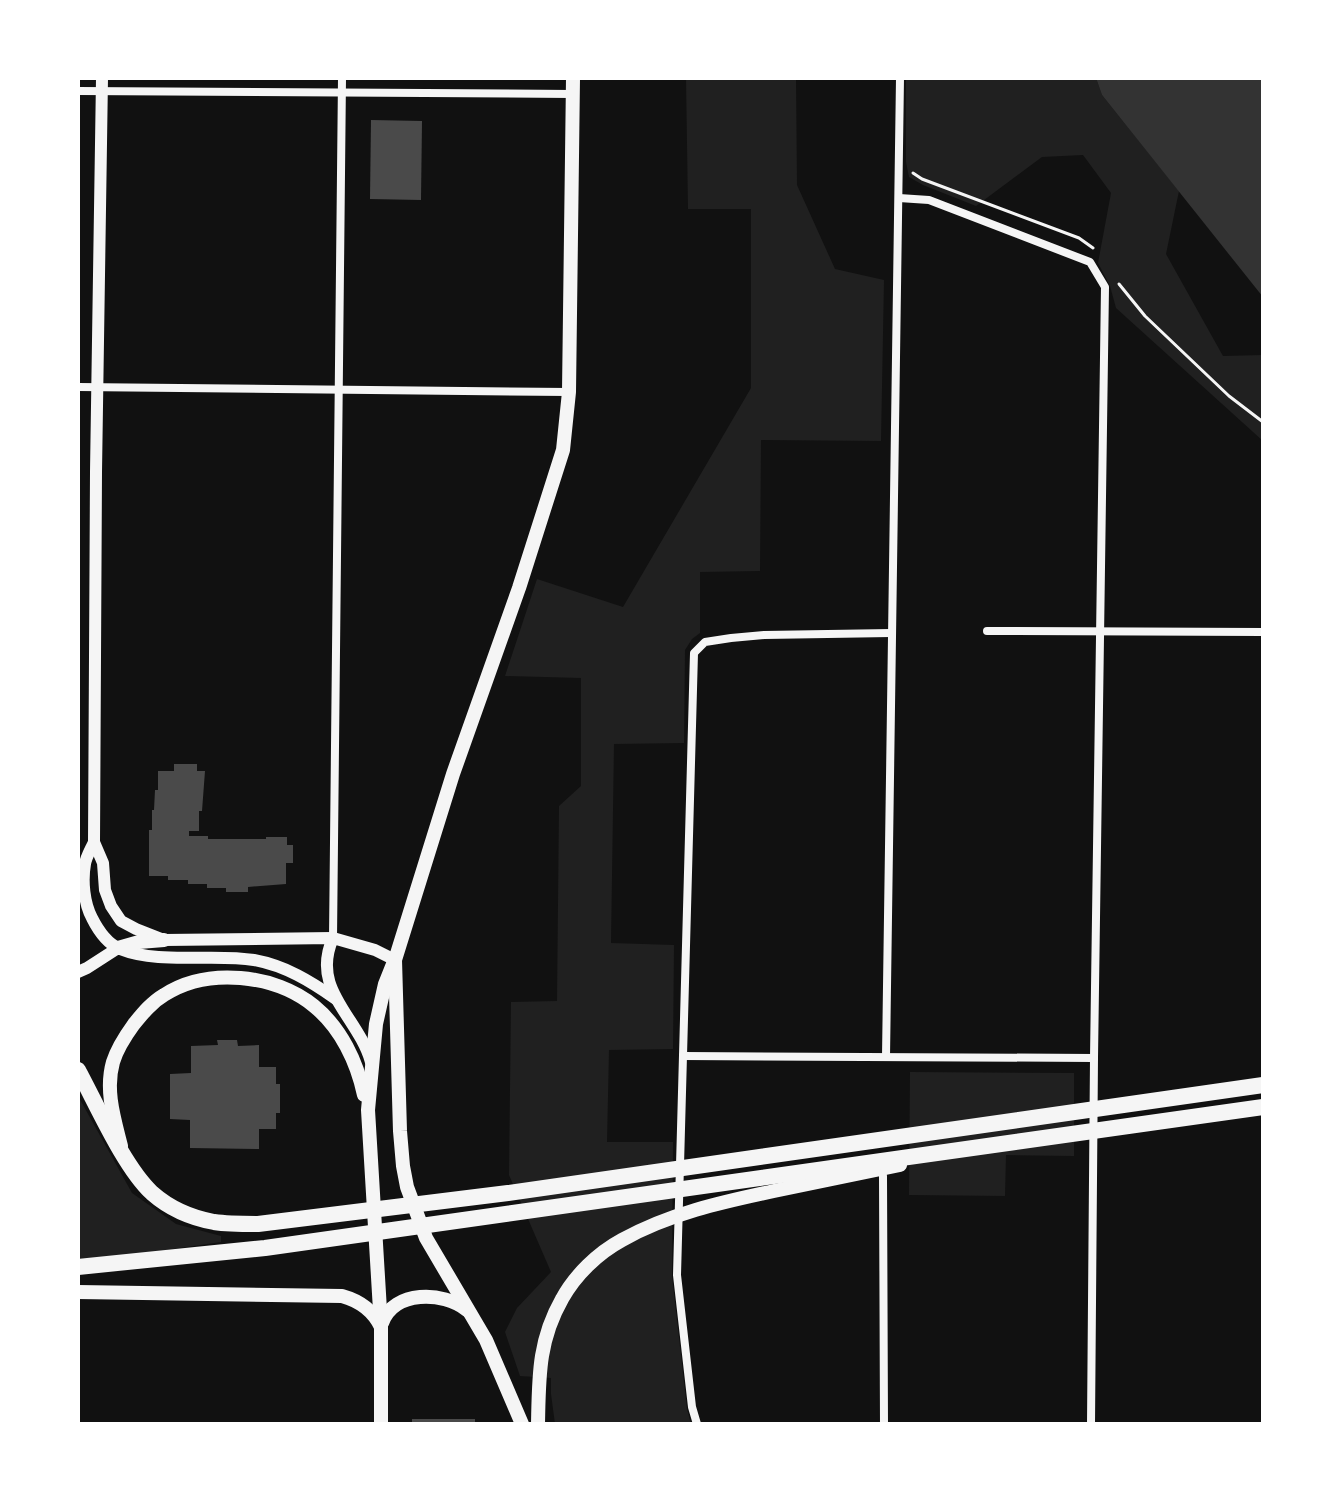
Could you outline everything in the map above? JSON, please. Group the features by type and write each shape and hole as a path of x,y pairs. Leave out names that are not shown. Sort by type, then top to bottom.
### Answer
{"main road":[{"path":"381,1424 381,1327 368,1110 371,1062 381,997 563,450 569,392 573,78"},
{"path":"118,948 164,940"},
{"path":"395,960 400,1131 407,1187 426,1238 486,1340 522,1424"},
{"path":"122,1150 109,1094 113,1060 127,1032 144,1011 165,994 203,979 254,979 276,984 314,1006 333,1025 348,1050 358,1071 368,1110"},
{"path":"78,1070 122,1150 143,1183 154,1194 178,1210 215,1222 258,1224 508,1193 1263,1085"},
{"path":"78,1267 265,1248 1263,1107"},
{"path":"538,1424 541,1351 554,1315 572,1283 596,1257 608,1249 656,1223 716,1204 1031,1140"},
{"path":"78,1292 342,1296 363,1305 376,1317 381,1327"},
{"path":"381,1327 390,1309 414,1298 449,1300 469,1311"}],"street":[{"path":"342,78 333,938 326,963 327,978 336,999 365,1042 371,1062"},
{"path":"886,1057 900,78"},
{"path":"102,84 94,842 85,863 84,891 88,911 105,938 118,948 137,954 269,963 301,975 336,999"},
{"path":"78,91 102,84 342,92 573,94"},
{"path":"899,198 929,200 1090,262 1105,287 1091,1424"},
{"path":"78,387 569,392"},
{"path":"987,631 1263,632"},
{"path":"697,1424 692,1407 677,1275 694,653 700,644 711,640 764,635 891,633"},
{"path":"94,842 103,863 105,890 115,913 128,926 164,940 333,938 375,950 395,960"},
{"path":"78,972 118,948"},
{"path":"683,1056 1094,1058"},
{"path":"883,1176 884,1424"}],"shaded area":[{"path":"686,78 796,78 797,185 835,269 884,280 881,441 761,440 760,571 700,572 700,633 685,650 684,743 614,744 611,943 674,945 673,1049 609,1050 607,1142 673,1142 672,1276 691,1424 555,1424 551,1378 520,1376 505,1332 517,1308 551,1272 509,1175 511,1002 557,1001 559,806 581,786 581,678 505,676 537,579 623,607 751,388 751,209 688,209"},
{"path":"906,78 1096,78 1102,95 1179,191 1166,254 1223,356 1263,355 1263,441 1116,308 1110,286 1098,263 1111,193 1083,155 1042,157 976,206 923,185 909,177 906,162"},
{"path":"1096,78 1263,78 1263,297 1102,95"},
{"path":"910,1072 1074,1073 1074,1156 1006,1155 1005,1196 909,1195"},
{"path":"78,1096 132,1193 176,1224 221,1236 221,1242 125,1256 78,1259"}],"building":[{"path":"371,120 422,121 421,200 370,199"},
{"path":"174,764 197,764 197,771 205,771 199,831 189,831 189,836 208,836 208,839 287,837 287,845 293,845 293,863 286,863 286,884 248,887 248,892 226,892 226,888 207,888 207,884 188,884 188,880 149,876 149,830 152,830 158,771 174,771"},
{"path":"217,1040 237,1040 238,1046 259,1045 259,1067 276,1067 276,1084 280,1084 280,1113 276,1113 276,1129 259,1129 259,1149 190,1148 190,1120 170,1119 170,1074 191,1073 191,1046 218,1045"},
{"path":"412,1419 475,1419 475,1424 412,1424"}]}
